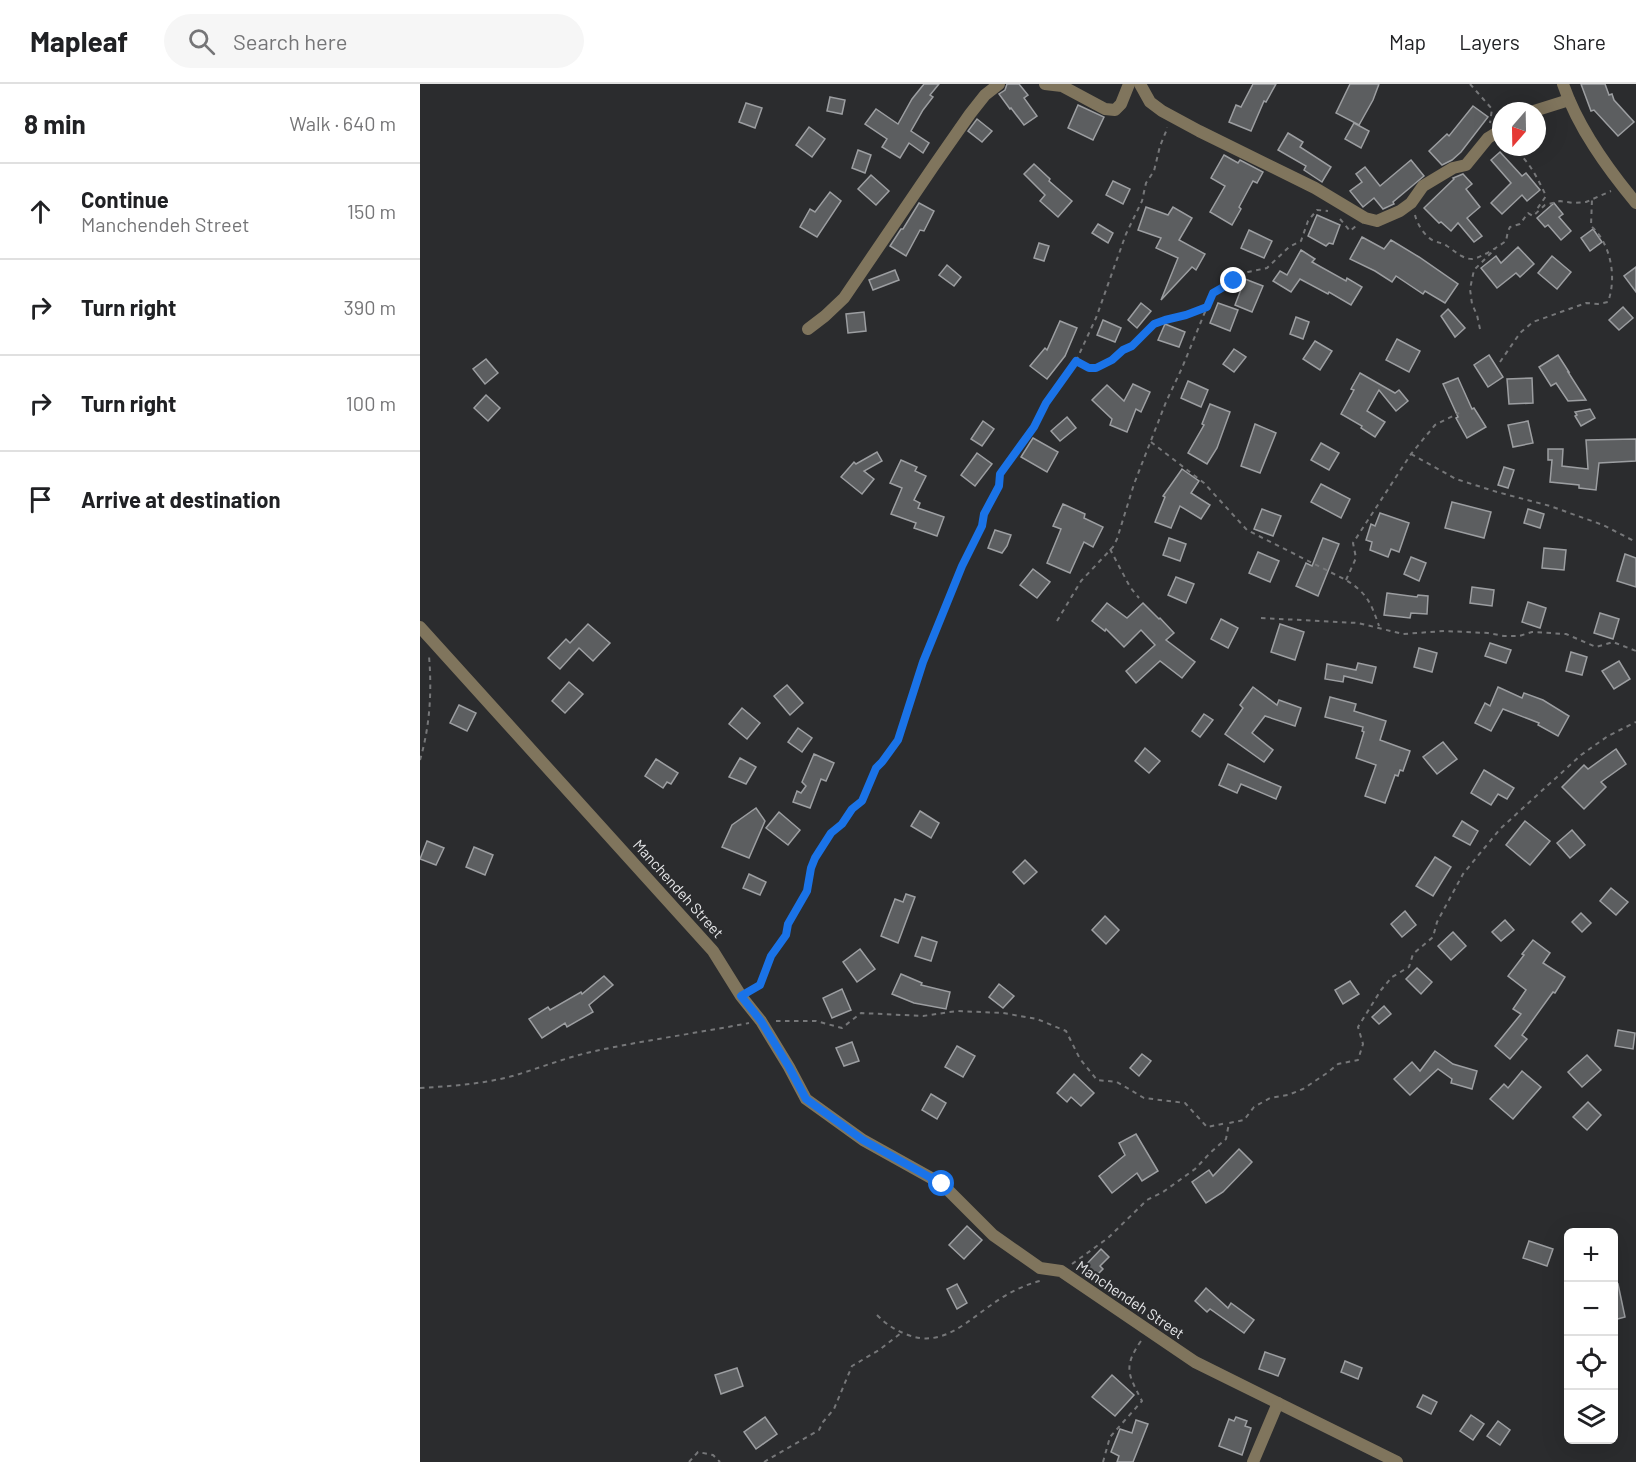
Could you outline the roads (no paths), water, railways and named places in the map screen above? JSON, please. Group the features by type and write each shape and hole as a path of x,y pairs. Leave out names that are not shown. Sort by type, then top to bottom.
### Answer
{"street":[{"path":"808,329 844,298 970,114 985,95 999,84"},
{"path":"1045,84 1062,86 1105,109 1115,110 1121,104 1129,84"},
{"path":"1140,84 1150,102 1162,111 1315,188 1365,218 1377,221 1411,204 1423,186 1453,168 1466,165 1492,136"},
{"path":"1563,84 1577,116 1594,145 1636,203"},
{"path":"1546,107 1569,100"},
{"name":"Manchendeh Street","path":"424,631 713,951 741,996 761,1021 806,1099 863,1140 942,1184 993,1235 1040,1268 1061,1271 1195,1362 1397,1462"},
{"path":"1253,1462 1278,1403"}]}
